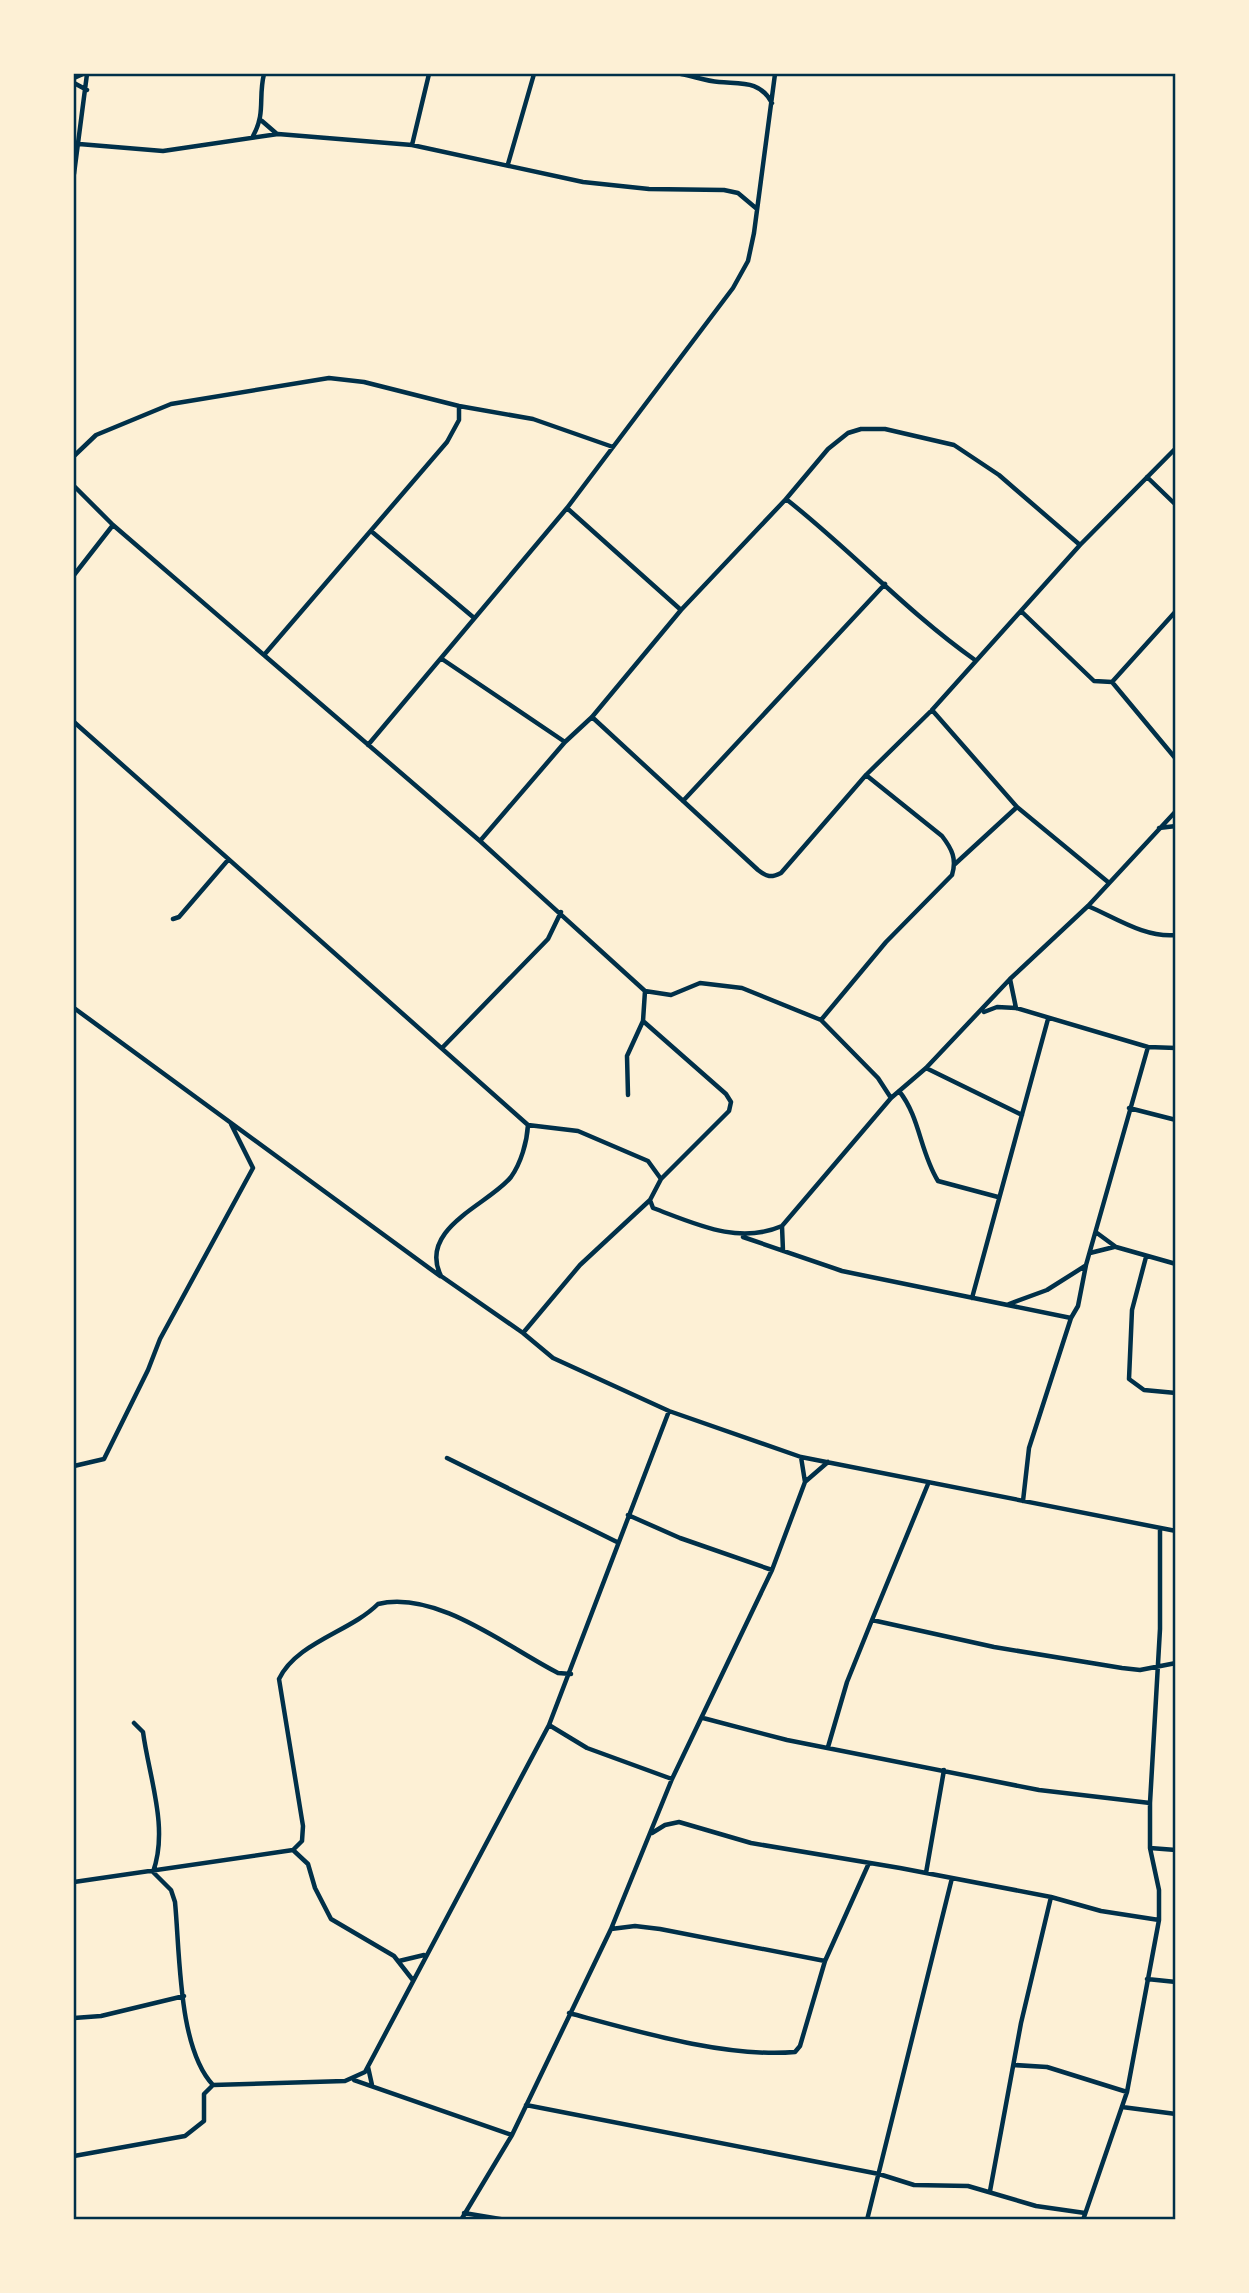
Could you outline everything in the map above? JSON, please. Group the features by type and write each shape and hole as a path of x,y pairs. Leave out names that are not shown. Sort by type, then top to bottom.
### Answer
{"street":[{"path":"74,78 85,74 87,90 74,174"},
{"path":"252,137 262,121 261,93 264,74"},
{"path":"412,145 413,130 429,74"},
{"path":"508,164 534,74"},
{"path":"681,74 718,82 748,83 766,92 772,103"},
{"path":"368,745 566,508 733,288 748,261 758,210 775,74"},
{"path":"74,83 87,90"},
{"path":"262,121 278,134"},
{"path":"79,144 163,151 278,134 412,145 583,182 649,189 723,190 738,193 758,210"},
{"path":"74,456 96,435 171,404 314,379 364,382 459,406 533,419 614,447"},
{"path":"264,655 447,442 459,420 459,406"},
{"path":"480,841 565,742 592,718 681,610 838,440 861,429 886,429 954,445 999,474 1080,545"},
{"path":"592,718 766,877 774,877 781,873 866,775 932,710 1080,545 1175,448"},
{"path":"1147,477 1175,505"},
{"path":"74,486 113,525 561,912 645,991 671,995 700,983 742,988 821,1020 878,1078 891,1098"},
{"path":"786,499 885,584 934,631 975,660"},
{"path":"566,508 681,610"},
{"path":"74,575 113,525"},
{"path":"371,531 473,617"},
{"path":"682,801 885,584"},
{"path":"1112,682 1175,611"},
{"path":"1022,612 1094,681 1112,682 1175,759"},
{"path":"442,659 565,742"},
{"path":"932,710 1017,807 1108,882"},
{"path":"74,722 528,1125 578,1130 648,1161 661,1179"},
{"path":"821,1020 886,942 952,875 955,864 951,849 942,836 866,775"},
{"path":"955,864 1017,807"},
{"path":"741,1236 782,1226 891,1098 981,1014 1010,979 1088,905 1175,811"},
{"path":"1158,828 1175,826"},
{"path":"173,919 178,917 228,860"},
{"path":"1088,905 1161,936 1175,935"},
{"path":"443,1048 548,939 561,912"},
{"path":"1010,979 1016,1008"},
{"path":"628,1095 627,1056 643,1021 645,991"},
{"path":"981,1014 997,1007 1016,1008 1147,1047 1175,1048"},
{"path":"74,1008 441,1276 523,1332 553,1359 669,1411 800,1457 1175,1531"},
{"path":"972,1297 1048,1019"},
{"path":"523,1332 580,1265 650,1200 661,1179 729,1111 731,1102 726,1094 643,1021"},
{"path":"1023,1501 1029,1448 1071,1318 1079,1306 1086,1265 1147,1047"},
{"path":"926,1068 1022,1115"},
{"path":"899,1091 913,1116 926,1158 938,1181 999,1197"},
{"path":"1129,1108 1175,1120"},
{"path":"74,1465 104,1459 148,1370 160,1339 253,1168 245,1147 229,1121"},
{"path":"441,1276 436,1256 439,1244 474,1204 512,1176 522,1152 528,1125"},
{"path":"650,1200 653,1209 842,1271 1071,1318"},
{"path":"782,1226 783,1251"},
{"path":"1097,1233 1115,1246 1175,1264"},
{"path":"1090,1253 1115,1246"},
{"path":"1146,1257 1132,1310 1129,1379 1144,1390 1175,1393"},
{"path":"1009,1304 1047,1290 1086,1265"},
{"path":"353,2080 368,2066 549,1725 571,1674 617,1542 669,1411"},
{"path":"800,1457 805,1482"},
{"path":"447,1458 617,1542"},
{"path":"461,2220 512,2135 611,1929 672,1779 703,1718 751,1608 772,1570 805,1482 822,1464 830,1461"},
{"path":"828,1747 847,1682 928,1484"},
{"path":"628,1515 680,1538 772,1570"},
{"path":"1083,2220 1127,2092 1159,1920 1159,1889 1150,1848 1150,1803 1159,1668 1160,1529"},
{"path":"74,1882 293,1850 302,1841 303,1826 279,1679 287,1665 366,1617 377,1604 396,1602 435,1608 558,1673 571,1674"},
{"path":"872,1620 1020,1651 1122,1668 1159,1668 1175,1663"},
{"path":"703,1718 828,1747 1039,1790 1150,1803"},
{"path":"134,1723 143,1732 160,1832 159,1855 153,1872"},
{"path":"549,1725 587,1748 672,1779"},
{"path":"926,1873 944,1770"},
{"path":"650,1834 665,1825 679,1822 751,1843 926,1873 1051,1897 1101,1911 1159,1920"},
{"path":"1150,1848 1175,1850"},
{"path":"293,1850 308,1864 315,1888 331,1919 399,1961 412,1979"},
{"path":"569,2013 639,2034 782,2053 795,2052 825,1961 869,1863"},
{"path":"153,1872 171,1890 175,1902 184,1996 199,2067 214,2085"},
{"path":"867,2220 952,1878"},
{"path":"990,2192 1014,2065 1051,1897"},
{"path":"611,1929 635,1926 660,1929 825,1961"},
{"path":"399,1961 425,1955"},
{"path":"1147,1979 1175,1982"},
{"path":"74,2018 101,2016 184,1996"},
{"path":"1014,2065 1046,2067 1127,2092"},
{"path":"368,2066 372,2085"},
{"path":"74,2156 186,2136 204,2121 204,2094 214,2085 353,2080 512,2135"},
{"path":"526,2105 879,2174 914,2185 968,2186 1036,2206 1085,2213"},
{"path":"1122,2107 1175,2114"},
{"path":"464,2213 506,2220"}]}
